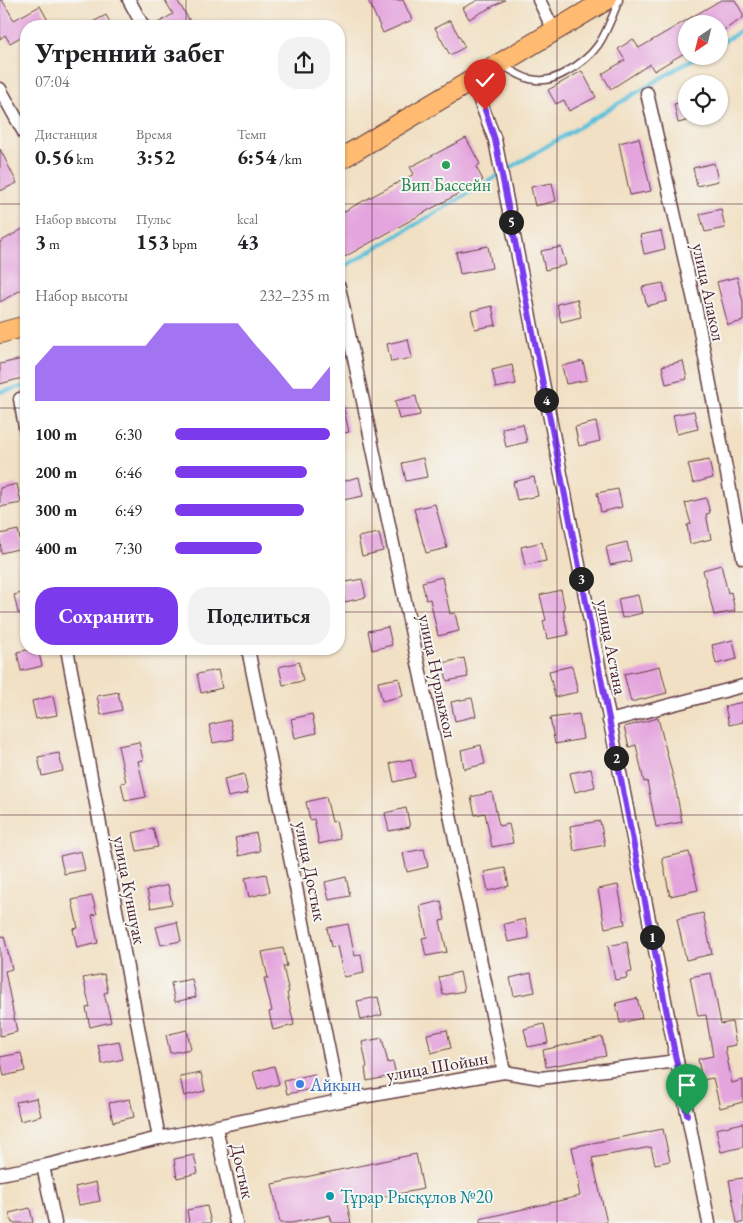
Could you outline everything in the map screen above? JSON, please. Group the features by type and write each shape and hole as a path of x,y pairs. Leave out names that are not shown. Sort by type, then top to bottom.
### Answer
{"main road":[{"path":"345,156 606,0"},
{"path":"0,332 20,327"}],"street":[{"path":"129,0 140,20"},
{"path":"539,0 554,31"},
{"name":"улица Астана","path":"472,80 495,140 709,1223"},
{"path":"0,89 20,125"},
{"name":"улица Алакол","path":"647,93 695,305 743,558"},
{"name":"улица Нурлыжол","path":"345,316 504,1072"},
{"name":"улица Куншуак","path":"68,655 159,1138"},
{"name":"улица Достык","path":"249,655 339,1101"},
{"path":"609,722 743,686"},
{"name":"улица Шойын","path":"0,1174 43,1166 159,1138 339,1101 504,1072 541,1078 677,1061"},
{"name":"Достык","path":"216,1127 236,1223"},
{"path":"43,1166 55,1223"}],"lane":[{"path":"500,64 528,79 545,81 553,79 582,64 594,52 602,40 619,0"}],"building":[{"path":"0,0 2,0 14,20 40,6 48,20 20,20 20,37 10,43 5,35 0,39"},
{"path":"165,0 177,0 189,20 163,20 173,14"},
{"path":"368,0 403,0 412,20 383,33"},
{"path":"478,0 505,0 469,19 463,8"},
{"path":"721,0 735,0 743,14 743,18 728,27 728,15 695,15"},
{"path":"106,15 109,20 96,20"},
{"path":"450,20 465,47 450,55 435,28"},
{"path":"678,25 678,57 654,71 650,64 611,89 602,74 625,60 618,49 633,39 639,48"},
{"path":"582,71 596,97 569,111 564,100 556,104 548,90"},
{"path":"678,103 678,123 674,104"},
{"path":"466,138 480,164 476,167 483,180 345,257 345,211 414,174 410,167"},
{"path":"639,138 651,191 630,195 619,143"},
{"path":"0,149 17,183 0,191"},
{"path":"714,163 718,181 697,186 693,168"},
{"path":"552,183 556,201 535,206 531,187"},
{"path":"721,209 725,228 705,232 700,214"},
{"path":"20,230 20,290 0,302 0,242"},
{"path":"661,231 665,249 644,254 640,235"},
{"path":"488,246 492,268 460,274 456,252"},
{"path":"561,247 566,265 545,270 541,251"},
{"path":"737,277 743,302 743,321 728,325 717,282"},
{"path":"663,283 667,301 647,306 642,287"},
{"path":"577,299 581,317 561,322 557,304"},
{"path":"492,306 496,325 475,329 471,311"},
{"path":"408,339 412,358 391,362 387,344"},
{"path":"20,359 20,379 0,384 0,364"},
{"path":"583,361 587,380 566,384 562,366"},
{"path":"683,361 687,379 666,384 662,366"},
{"path":"512,365 516,384 496,388 492,370"},
{"path":"416,396 420,415 399,419 395,401"},
{"path":"694,411 698,429 677,434 673,415"},
{"path":"345,414 349,432 345,433"},
{"path":"596,422 600,441 579,446 575,427"},
{"path":"523,424 527,442 506,447 502,428"},
{"path":"423,458 427,477 406,481 402,463"},
{"path":"709,460 713,478 693,483 688,464"},
{"path":"359,477 363,496 345,500 345,480"},
{"path":"534,477 538,496 517,500 513,482"},
{"path":"17,484 20,503 0,507 0,488"},
{"path":"618,489 622,507 601,512 597,493"},
{"path":"706,498 710,513 706,514 711,539 690,544 687,525 691,524 685,503"},
{"path":"435,504 447,548 426,553 414,509"},
{"path":"18,530 20,548 1,553 0,534"},
{"path":"379,533 383,551 362,556 358,537"},
{"path":"542,542 546,561 525,565 521,547"},
{"path":"627,542 631,561 610,565 606,547"},
{"path":"721,565 728,593 731,592 735,611 714,615 703,570"},
{"path":"442,577 450,614 455,613 459,631 438,636 430,599 426,600 422,582"},
{"path":"362,579 366,597 345,602 345,582"},
{"path":"561,590 568,635 547,639 543,621 546,620 540,595"},
{"path":"20,594 20,613 18,613 14,595"},
{"path":"638,595 642,613 622,618 618,599"},
{"path":"388,627 392,645 372,650 368,631"},
{"path":"733,640 737,659 716,664 712,645"},
{"path":"20,651 20,655 39,655 42,666 21,671 17,652"},
{"path":"464,658 468,677 447,681 443,663"},
{"path":"299,662 303,681 283,685 279,667"},
{"path":"572,666 578,692 555,697 549,671"},
{"path":"660,666 667,693 631,702 624,674"},
{"path":"218,670 222,688 201,693 197,674"},
{"path":"399,678 403,696 382,701 378,682"},
{"path":"118,692 122,710 101,715 97,696"},
{"path":"53,696 57,715 36,719 32,701"},
{"path":"472,698 476,716 455,721 451,702"},
{"path":"743,702 743,722 729,725 725,706"},
{"path":"312,714 316,733 295,738 291,719"},
{"path":"579,714 583,739 555,744 550,718"},
{"path":"658,718 682,822 656,827 647,781 644,782 636,745 629,747 624,727"},
{"path":"230,720 234,739 213,743 209,725"},
{"path":"139,742 143,760 138,761 146,797 125,801 121,783 126,782 118,746"},
{"path":"481,745 485,764 464,769 461,750"},
{"path":"59,753 63,771 42,776 38,757"},
{"path":"411,759 415,777 394,782 390,763"},
{"path":"591,769 595,787 575,792 570,773"},
{"path":"244,774 248,793 228,797 224,779"},
{"path":"492,792 499,826 509,824 513,843 492,847 485,813 475,815 471,797"},
{"path":"326,797 332,822 336,821 340,839 319,844 314,819 310,820 306,802"},
{"path":"406,808 410,827 389,831 385,813"},
{"path":"600,821 605,845 574,851 570,826"},
{"path":"153,828 158,847 137,851 133,833"},
{"path":"256,833 260,851 239,856 235,838"},
{"path":"424,849 428,867 407,872 403,853"},
{"path":"81,851 85,870 64,874 60,856"},
{"path":"689,852 698,890 670,896 662,858"},
{"path":"505,868 509,886 488,891 484,872"},
{"path":"266,874 270,892 249,897 245,878"},
{"path":"346,877 350,896 329,900 325,882"},
{"path":"168,885 172,904 151,908 147,890"},
{"path":"618,885 625,924 605,928 598,889"},
{"path":"92,896 97,914 92,915 98,943 77,948 73,929 78,928 72,900"},
{"path":"441,901 445,920 440,921 447,952 426,956 422,938 427,937 420,906"},
{"path":"703,913 712,954 686,960 677,919"},
{"path":"525,919 529,938 508,942 504,924"},
{"path":"177,922 181,941 161,945 156,927"},
{"path":"348,924 355,956 361,954 364,973 344,977 337,946 331,947 327,928"},
{"path":"4,936 12,969 5,971 17,1032 0,1036 0,937"},
{"path":"627,942 632,972 626,973 627,978 615,980 608,946"},
{"path":"283,948 287,966 283,967 294,1025 273,1030 269,1012 272,1011 264,978 268,978 262,952"},
{"path":"460,972 464,991 443,995 439,977"},
{"path":"531,973 535,992 514,996 510,978"},
{"path":"711,973 721,1024 732,1022 736,1045 725,1047 732,1083 743,1080 743,1102 720,1108 713,1078 702,1080 698,1059 713,1056 706,1015 698,1016 690,977"},
{"path":"104,974 108,992 104,993 111,1022 90,1027 86,1008 90,1007 83,978"},
{"path":"192,979 196,997 175,1002 171,983"},
{"path":"378,997 382,1015 361,1020 357,1001"},
{"path":"637,998 642,1018 620,1023 616,1003"},
{"path":"544,1024 548,1043 528,1047 524,1029"},
{"path":"187,1030 191,1049 170,1053 166,1035"},
{"path":"447,1030 451,1048 431,1053 427,1034"},
{"path":"602,1037 606,1056 546,1067 543,1050"},
{"path":"382,1038 388,1063 393,1062 396,1075 367,1081 365,1068 367,1067 362,1042"},
{"path":"119,1041 123,1059 102,1064 98,1045"},
{"path":"21,1053 25,1071 4,1076 0,1057"},
{"path":"274,1066 279,1084 258,1090 253,1072"},
{"path":"201,1073 205,1091 184,1096 180,1077"},
{"name":"Айкын","path":"314,1074 317,1088 287,1094 284,1081"},
{"path":"37,1098 41,1116 20,1121 16,1102"},
{"path":"130,1099 134,1117 113,1122 109,1103"},
{"path":"743,1123 743,1147 721,1152 716,1129"},
{"path":"663,1129 670,1161 655,1164 651,1147 592,1158 607,1223 480,1223 480,1219 580,1196 578,1186 580,1186 572,1147"},
{"name":"Тұрар Рысқұлов №20","path":"416,1154 423,1189 347,1204 351,1223 332,1223 330,1215 292,1223 280,1223 272,1184"},
{"path":"194,1155 198,1173 177,1178 174,1159"},
{"path":"743,1178 743,1223 737,1223 729,1180"},
{"path":"96,1182 100,1201 79,1205 75,1187"},
{"path":"207,1206 211,1223 189,1223 187,1210"},
{"path":"30,1208 33,1223 12,1223 9,1213"}],"waterway":[{"path":"728,39 743,30"},
{"path":"505,171 683,65"},
{"path":"345,266 499,175"},
{"path":"0,392 20,387"}],"place":[{"name":"Вип Бассейн","path":"446,165"},
{"name":"Айкын","path":"300,1084"},
{"name":"Тұрар Рысқұлов №20","path":"330,1196"}],"route":[{"path":"485,110 495,140 687,1115"}]}
